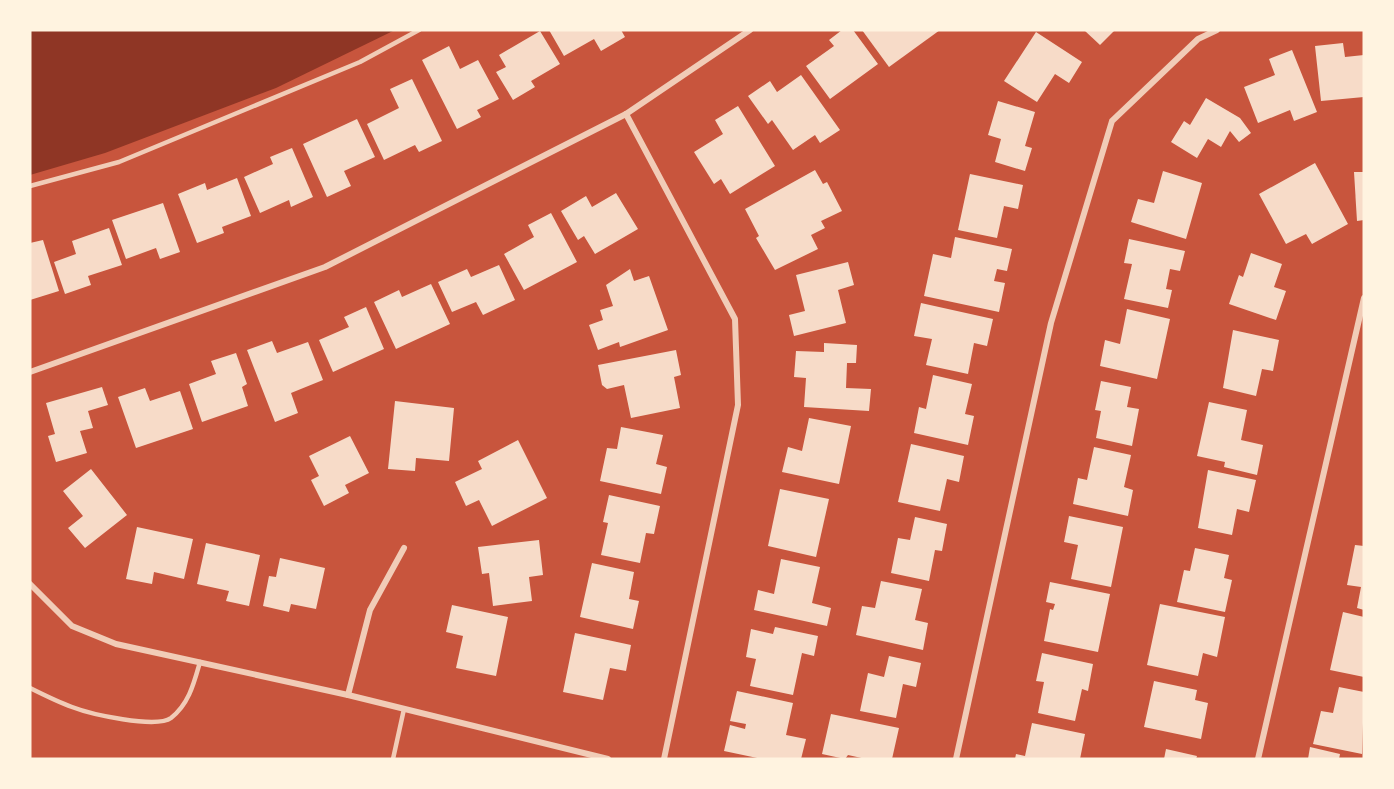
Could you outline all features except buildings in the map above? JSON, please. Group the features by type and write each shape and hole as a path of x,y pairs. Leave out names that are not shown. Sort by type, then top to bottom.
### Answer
{"street":[{"path":"30,372 325,267 626,114 750,30"},
{"path":"956,759 1051,323 1112,121 1198,39 1217,30"},
{"path":"626,114 735,319 738,405 664,759"},
{"path":"1258,759 1364,298"},
{"path":"348,695 370,609 404,548"},
{"path":"30,584 72,626 116,644 348,695 608,759"}],"lane":[{"path":"30,186 119,162 360,62 419,30"},
{"path":"30,688 74,708 151,723 169,719 179,709 192,691 200,662"},
{"path":"393,759 404,709"}],"shaded area":[{"path":"30,30 395,30 276,88 105,153 30,175"}]}
